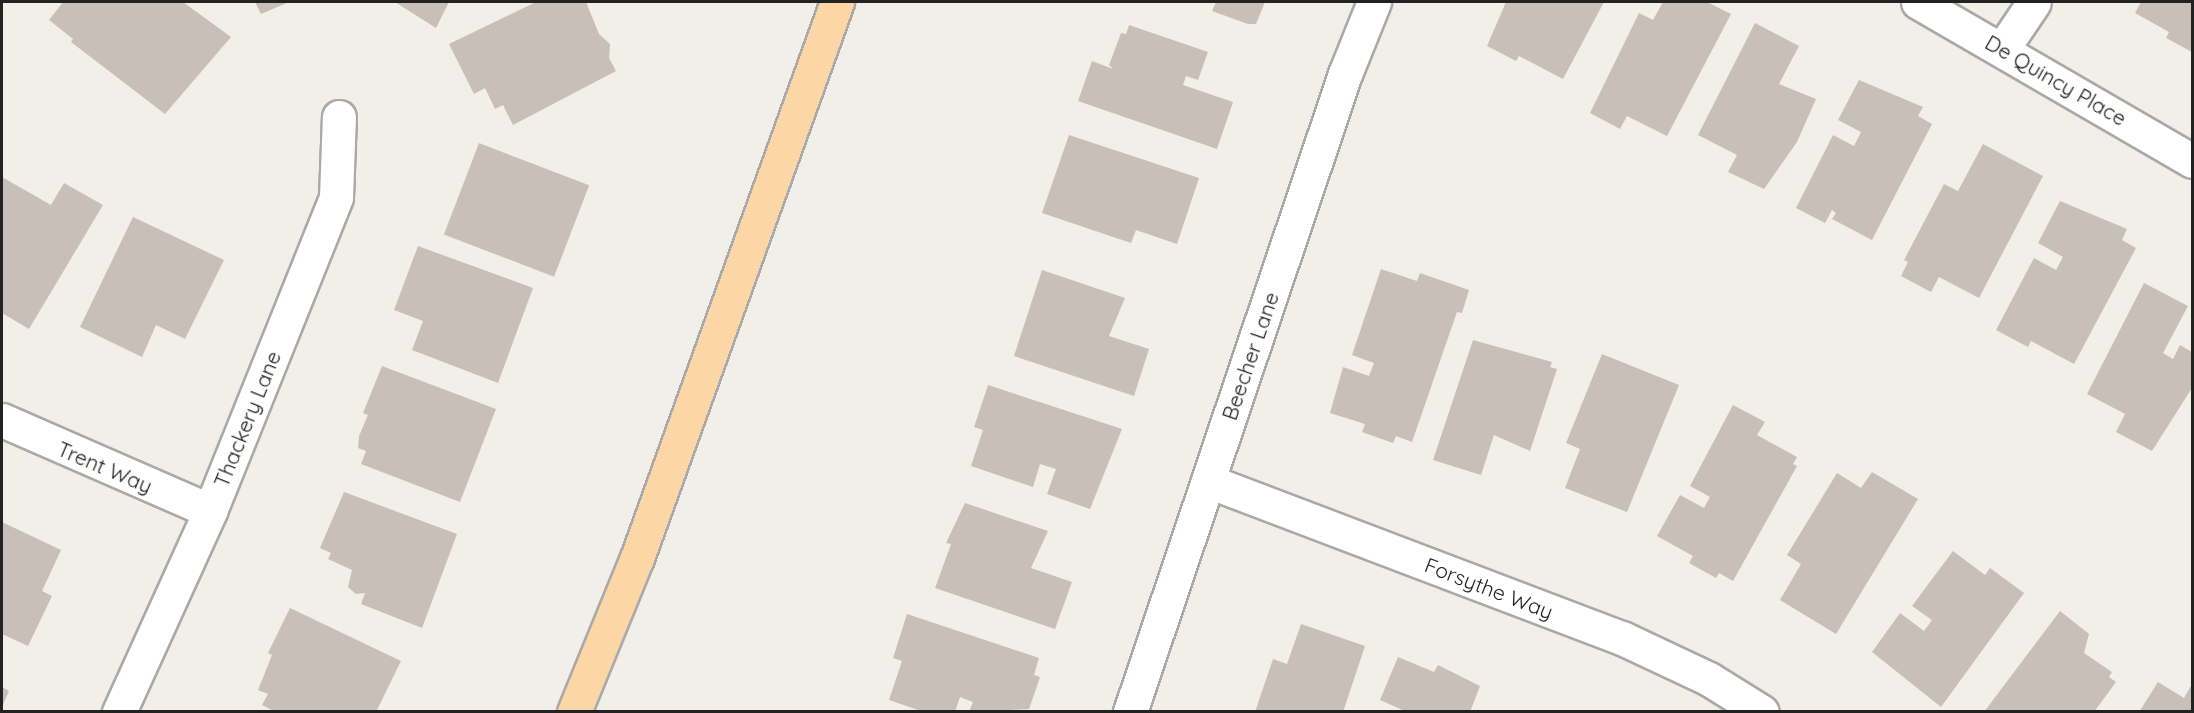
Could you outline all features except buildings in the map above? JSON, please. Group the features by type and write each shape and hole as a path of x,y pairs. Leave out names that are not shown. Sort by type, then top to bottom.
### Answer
{"main road":[{"path":"574,711 637,558 837,2"}],"street":[{"name":"Beecher Lane","path":"1130,711 1374,2"},
{"name":"De Quincy Place","path":"1918,2 2003,48 2193,161"},
{"path":"2003,48 2034,2"},
{"name":"Thackery Lane","path":"119,711 210,512 336,197 339,117"},
{"name":"Trent Way","path":"2,420 210,512"},
{"name":"Forsythe Way","path":"1208,481 1622,638 1709,679 1762,711"}]}
